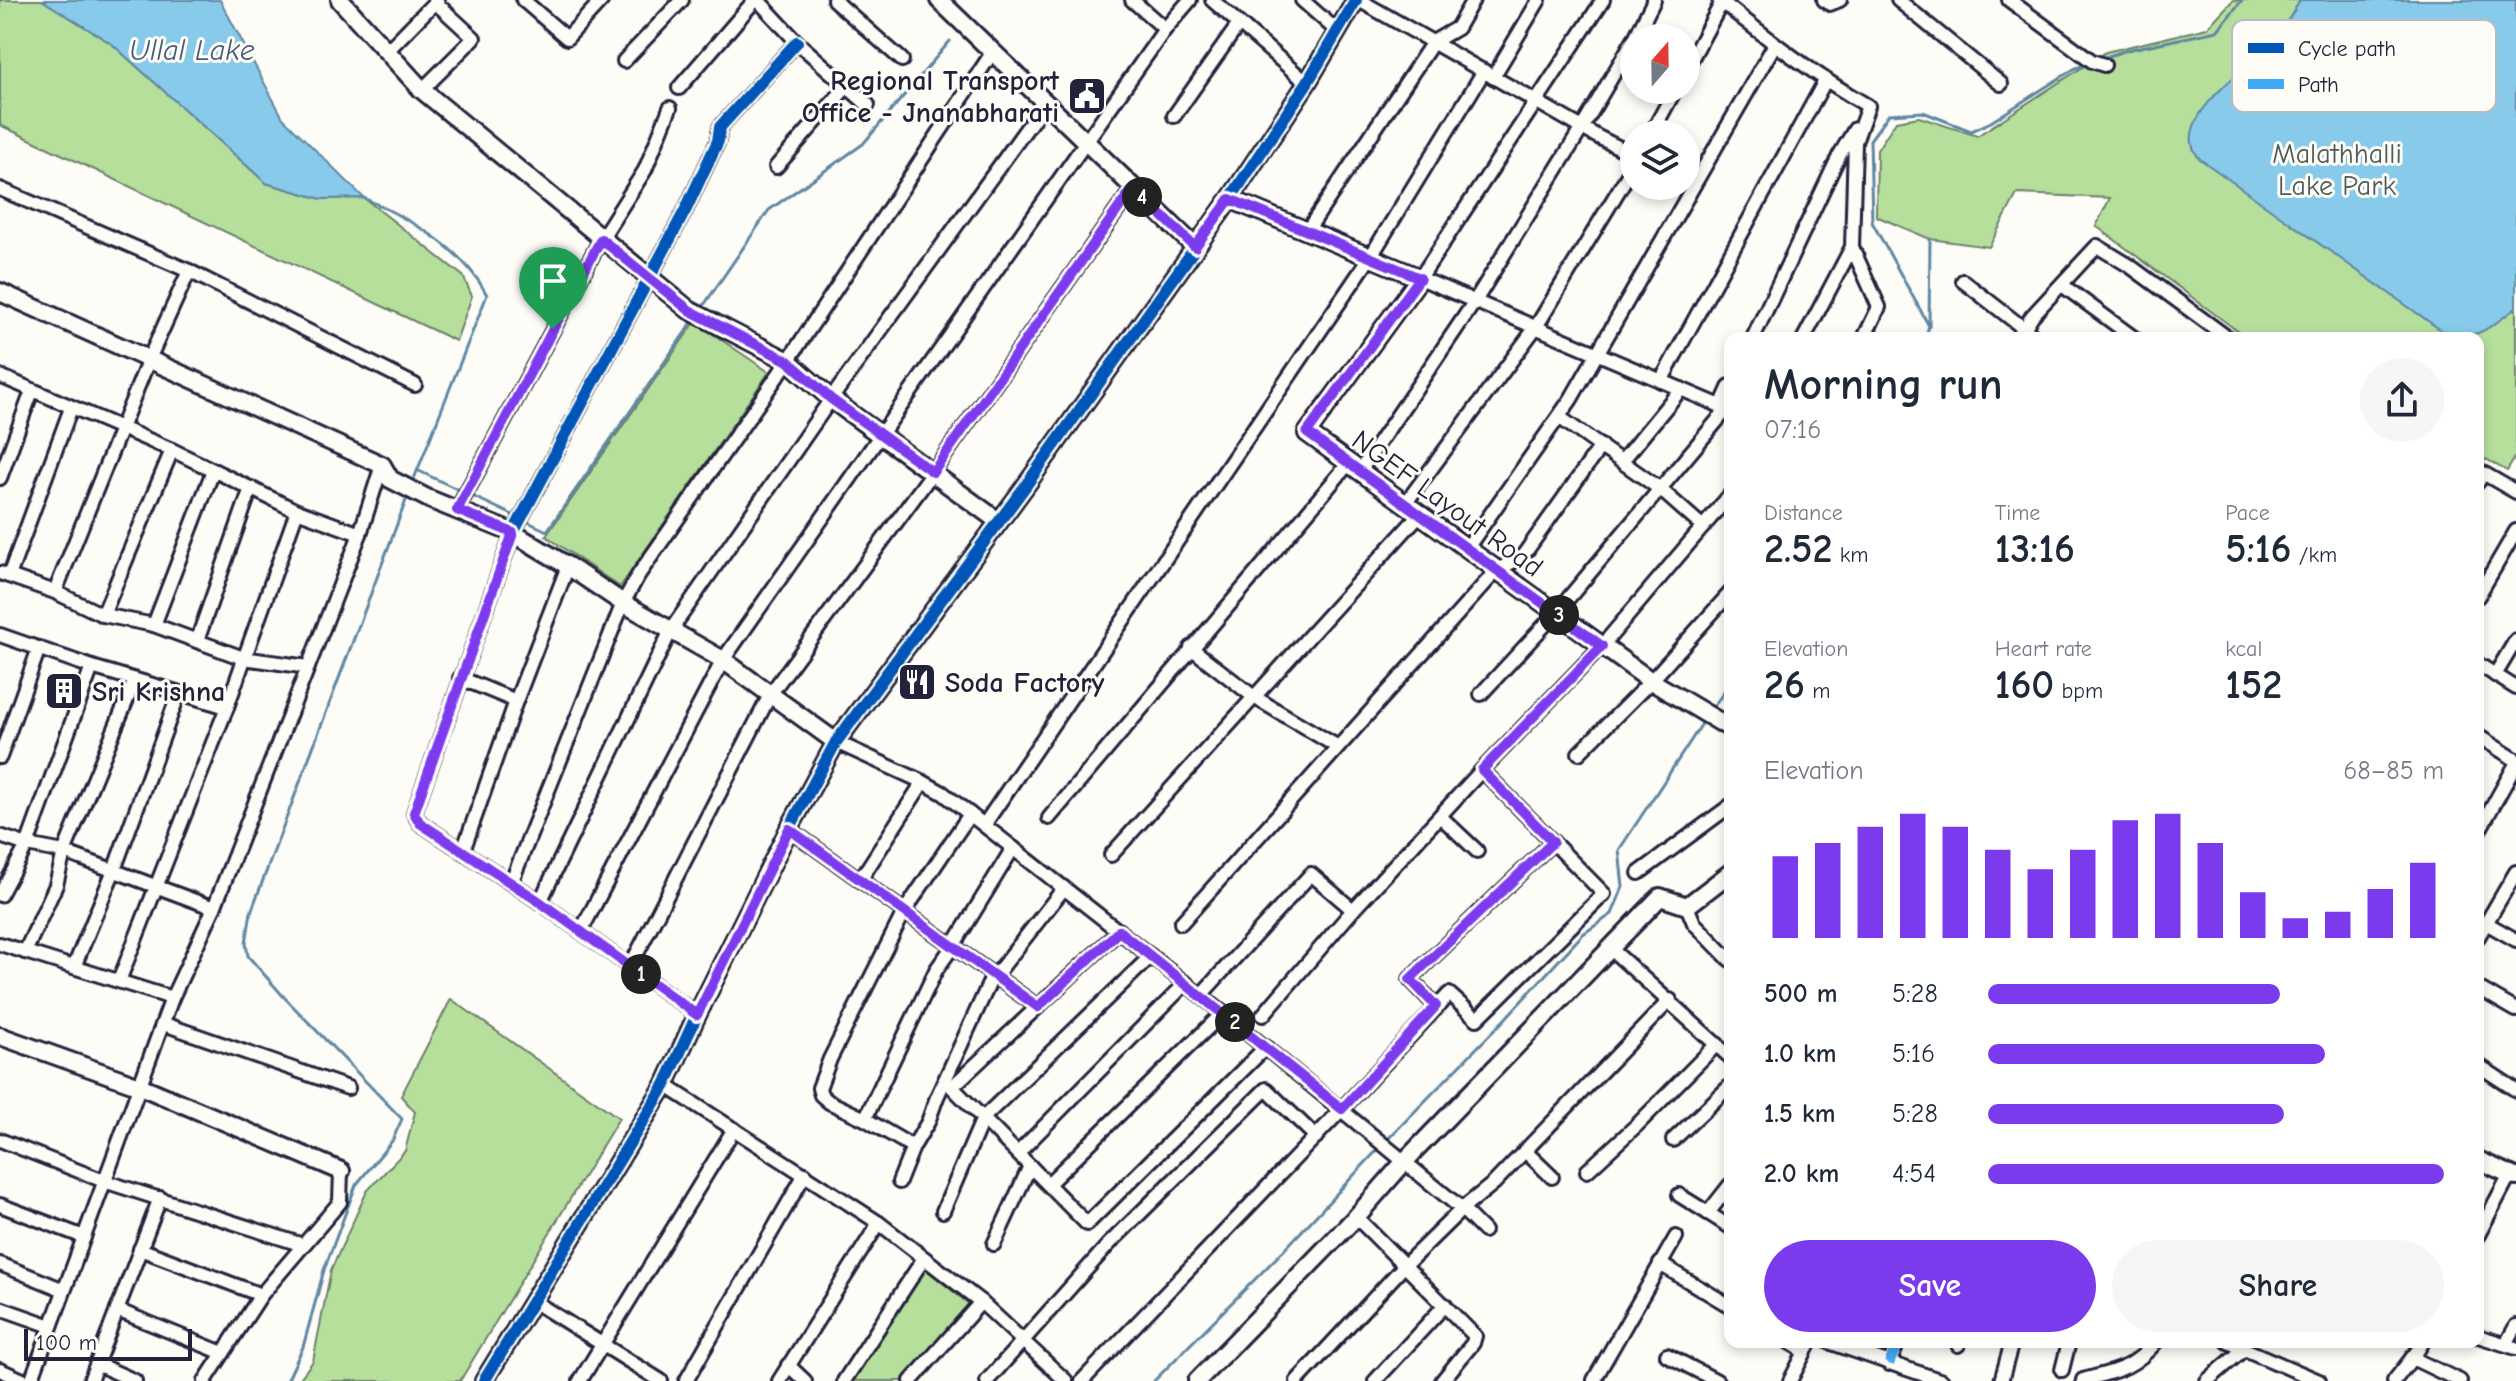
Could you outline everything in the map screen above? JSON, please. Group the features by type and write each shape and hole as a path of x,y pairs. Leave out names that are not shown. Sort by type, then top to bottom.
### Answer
{"street":[{"path":"526,1 567,38 602,0"},
{"path":"624,61 682,0"},
{"path":"679,88 757,0 797,42 868,105"},
{"path":"834,0 902,60"},
{"path":"939,0 1195,247"},
{"path":"1132,0 1165,29"},
{"path":"581,931 723,660 1165,29 1190,0"},
{"path":"1212,0 1307,83"},
{"path":"1302,0 1337,31"},
{"path":"484,1381 665,1085 789,829 836,742 1230,199 1358,0 1620,148"},
{"path":"1307,231 1433,42 1457,28 1473,0"},
{"path":"984,825 1371,256 1539,0"},
{"path":"1420,278 1603,0"},
{"path":"1642,24 1654,0"},
{"path":"1824,0 1830,4 1840,0"},
{"path":"1898,0 2001,84"},
{"path":"2009,0 2092,61 2104,65"},
{"path":"386,52 436,1 474,38 422,90"},
{"path":"1700,43 1722,1 1825,81 1868,106"},
{"path":"349,3 386,52 422,90 689,310 788,361 831,399 998,521"},
{"path":"1174,116 1239,24"},
{"path":"697,1015 540,902 420,823 414,813 513,533 713,154 720,127 797,42"},
{"path":"1467,548 1559,417 1775,44"},
{"path":"511,883 623,603 648,561 788,361 992,53"},
{"path":"1049,818 1191,648 1354,467 1475,301 1620,63"},
{"path":"1661,381 1825,81"},
{"path":"776,167 847,86"},
{"path":"540,902 671,630 831,399 1045,103"},
{"path":"1867,332 1879,307 1852,247 1855,142 1868,106"},
{"path":"1756,332 1839,156 1868,106"},
{"path":"457,510 601,239 645,170 670,108"},
{"path":"630,967 771,693 933,472 1133,188"},
{"path":"1405,504 1536,327 1620,188"},
{"path":"0,189 189,271 415,385"},
{"path":"1230,199 1724,407"},
{"path":"2022,332 2032,316 2097,246 2130,266 2220,332"},
{"path":"1807,332 1852,247"},
{"path":"55,592 149,359 189,271"},
{"name":"NGEF Layout Road","path":"1420,278 1307,433 1651,681 1720,722"},
{"path":"1963,281 2020,332"},
{"path":"2062,285 2126,332"},
{"path":"0,292 382,465 390,479 513,533 623,603 723,660 836,742 943,793 1266,1047 1384,1143 1484,1231"},
{"path":"2,382 32,391 172,450 297,511 360,534"},
{"path":"1622,461 1681,389"},
{"path":"0,478 32,391"},
{"path":"71,408 4,575 55,592 103,615 154,625 243,658 308,667"},
{"path":"1481,694 1556,613 1724,410"},
{"path":"1559,417 1660,489 1703,527"},
{"path":"1181,923 1497,570 1522,557 1601,446"},
{"path":"103,615 172,450"},
{"path":"0,1370 28,1381 172,998 214,908 360,534 382,465"},
{"path":"154,625 213,471"},
{"path":"2484,474 2516,492"},
{"path":"197,641 251,488"},
{"path":"1263,1015 1353,910 1602,646 1724,502"},
{"path":"119,981 227,707 297,511"},
{"path":"1111,855 1420,514"},
{"path":"2484,586 2516,531"},
{"path":"463,851 568,566"},
{"path":"1579,753 1724,605"},
{"path":"0,635 92,667 227,707"},
{"path":"2495,675 2516,640"},
{"path":"0,757 39,648"},
{"path":"1191,648 1254,697 1338,747"},
{"path":"0,895 27,845 92,667"},
{"path":"2484,668 2516,688"},
{"path":"460,678 516,701"},
{"path":"25,952 56,885 64,852 135,680"},
{"path":"74,967 114,870 179,693"},
{"path":"2484,740 2516,762 2484,822"},
{"path":"1082,1381 1316,1137 1436,1006 1449,994 1477,1019 1604,894 1482,770"},
{"path":"860,880 923,782"},
{"path":"1639,873 1724,810"},
{"path":"913,1147 829,1102 821,1095 819,1088 830,1059 904,912 970,814"},
{"path":"1440,816 1477,851"},
{"path":"789,829 1038,1007"},
{"path":"0,836 64,852 214,908"},
{"path":"1436,1006 1410,979 1553,842"},
{"path":"865,1119 936,970 1013,848"},
{"path":"2484,926 2516,872"},
{"path":"1201,995 1311,874 1353,910"},
{"path":"1687,906 1724,878"},
{"path":"899,1182 994,976 1064,888"},
{"path":"1197,1381 1660,897 1687,906 1694,923 1724,946"},
{"path":"2486,923 2516,940"},
{"path":"1119,931 952,1087 1087,1224 1266,1047"},
{"path":"0,944 172,998"},
{"path":"1610,948 1724,1051"},
{"path":"943,1211 983,1118 1151,956"},
{"path":"1018,1153 1186,983"},
{"path":"2484,991 2516,1010"},
{"path":"1297,1381 1405,1265 1462,1209 1494,1183 1670,1000"},
{"path":"1048,1184 1223,1013"},
{"path":"164,1024 348,1088"},
{"path":"0,1036 140,1086 341,1171 340,1202 261,1295 205,1381"},
{"path":"1587,1171 1717,1044"},
{"path":"2484,1069 2516,1090"},
{"path":"665,1085 879,1223 981,1302 1066,1381"},
{"path":"987,1381 1109,1244 1266,1089 1316,1137"},
{"path":"1673,1140 1724,1092"},
{"path":"580,1381 734,1129"},
{"path":"0,1140 104,1181 303,1245"},
{"path":"1525,1151 1552,1177"},
{"path":"2484,1163 2513,1176 2484,1225"},
{"path":"994,1244 1030,1166"},
{"path":"686,1381 805,1174"},
{"path":"1708,1213 1724,1193"},
{"path":"1679,1195 1724,1223"},
{"path":"90,1381 160,1198"},
{"path":"0,1205 84,1237"},
{"path":"1356,1217 1475,1336 1473,1343 1442,1381"},
{"path":"779,1381 879,1223"},
{"path":"1596,1381 1676,1237"},
{"path":"140,1249 261,1295"},
{"path":"844,1381 924,1258"},
{"path":"0,1264 64,1290"},
{"path":"1660,1264 1724,1302"},
{"path":"533,1301 661,1381"},
{"path":"911,1381 981,1302"},
{"path":"1375,1381 1445,1305"},
{"path":"0,1308 51,1326"},
{"path":"117,1310 223,1353"},
{"path":"2484,1338 2511,1346 2516,1326"},
{"path":"1790,1381 1806,1348"},
{"path":"1845,1348 1942,1381"},
{"path":"1889,1364 1896,1348"},
{"path":"2001,1381 2010,1348"},
{"path":"2062,1370 2068,1348"},
{"path":"2083,1380 2125,1369 2150,1348"},
{"path":"2394,1381 2419,1348"},
{"path":"2207,1381 2244,1349 2312,1379"},
{"path":"1667,1355 1717,1381"},
{"path":"2412,1358 2460,1381"},
{"path":"97,1364 135,1381"},
{"path":"788,1365 805,1381"}],"green space":[{"path":"0,0 42,0 112,44 266,183 322,199 364,198 463,276 472,296 456,341 0,125"},
{"name":"Malathhalli Lake Park","path":"2233,0 2516,0 2516,456 2507,471 2486,459 2484,462 2484,332 2239,332 2096,226 2110,198 2017,194 1989,247 1930,239 1876,216 1877,150 1896,121 1919,117 1977,136 2106,52 2207,28"},
{"path":"695,322 769,372 620,587 546,536"},
{"path":"451,999 619,1118 460,1381 298,1381 313,1361 331,1270 367,1191 405,1151 415,1112 401,1096"},
{"path":"924,1268 970,1305 904,1381 851,1381"}],"water":[{"name":"Ullal Lake","path":"42,0 220,0 283,118 364,198 322,199 266,183 112,44"},
{"path":"2300,0 2516,0 2516,308 2492,326 2481,332 2444,332 2200,159 2192,145 2193,130 2199,115 2232,79 2232,112 2496,112 2496,20 2289,20"}],"waterway":[{"path":"2100,59 2127,50 2217,31 2242,0"},
{"path":"702,308 769,210 863,144 950,41"},
{"path":"1929,326 1872,222 1870,140 1889,114 1923,112 1971,131 2089,63"},
{"path":"364,198 434,237 464,263 487,295 412,484"},
{"path":"1927,332 1930,239"},
{"path":"524,520 547,531 693,321"},
{"path":"419,471 463,492"},
{"path":"287,1381 303,1347 324,1270 356,1185 392,1141 402,1119 284,997 248,956 246,943 251,912 408,495"},
{"path":"470,495 517,517"},
{"path":"1712,709 1724,692"},
{"path":"1386,1141 1583,934 1612,914 1623,887 1619,850 1705,719"},
{"path":"1154,1381 1284,1250 1381,1146"}],"marked path":[{"path":"1889,1364 1896,1348"}],"cycle path":[{"path":"484,1381 665,1085 789,829 836,742 1024,488 1230,199 1307,83 1356,0"},
{"path":"697,1015 540,902 420,823 414,813 513,533 686,209 718,141 720,127 797,42"}],"place":[{"name":"Regional Transport Office - Jnanabharati","path":"1087,96"},
{"name":"Soda Factory","path":"917,682"},
{"name":"Sri Krishna","path":"64,691"}],"route":[{"path":"1133,188 1195,247 1230,199 1420,278 1307,433 1602,646 1482,770 1553,842 1410,979 1436,1006 1342,1109 1119,931 1038,1007 789,829 697,1015 540,902 420,823 414,813 513,533 457,510 553,329 601,239 689,310 788,361 831,399 933,472 1133,188"}]}
